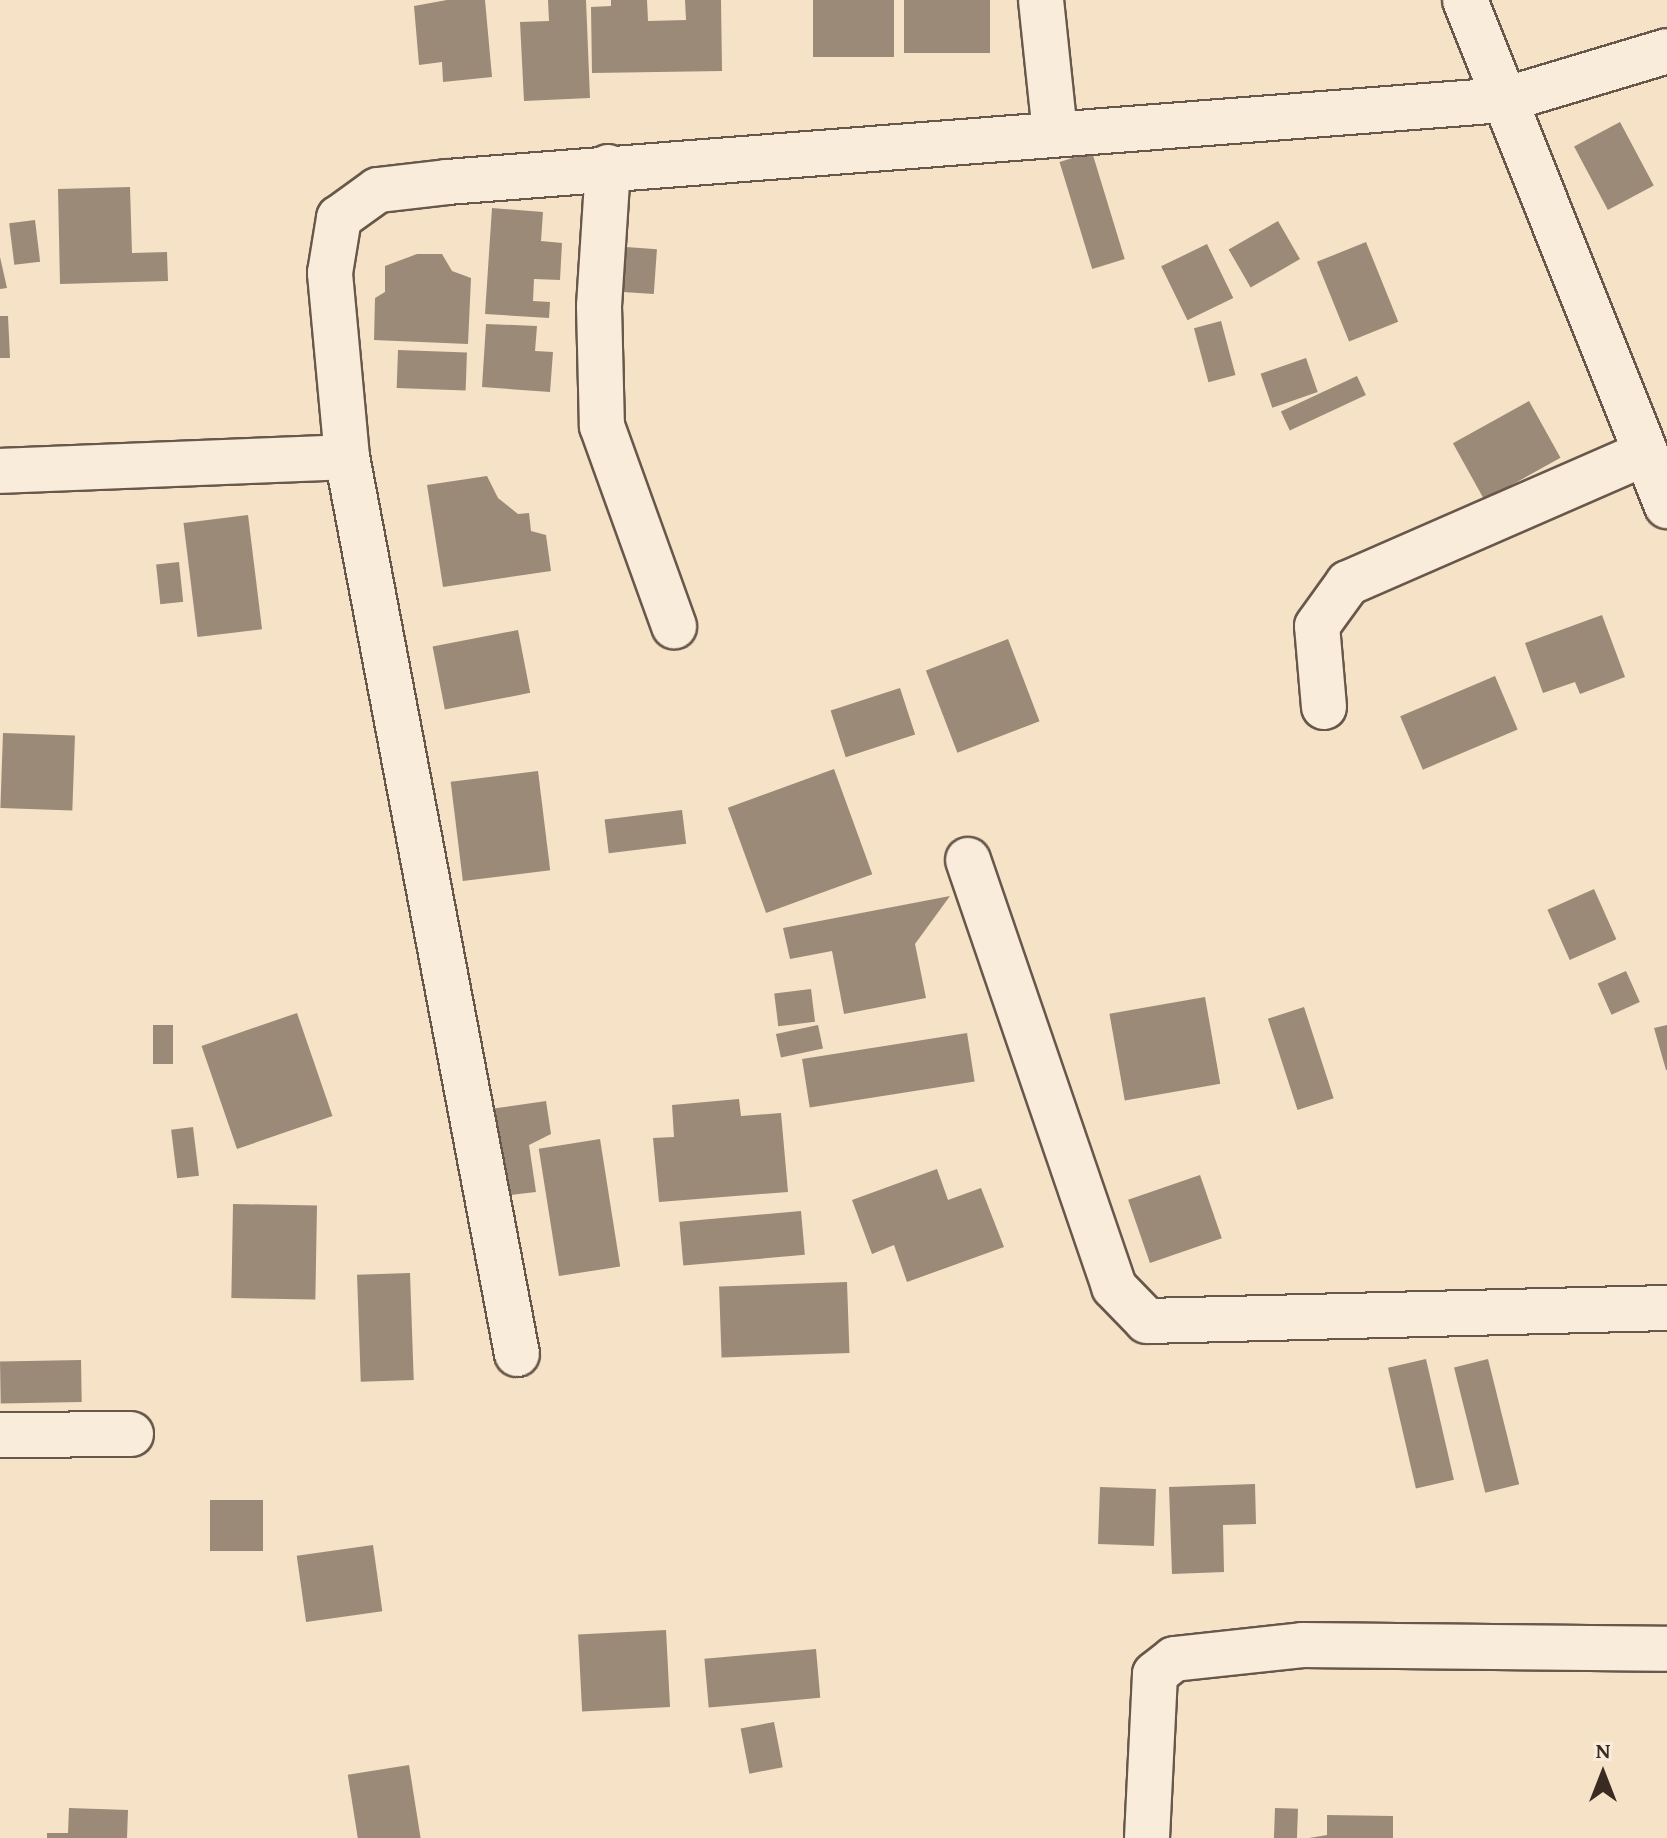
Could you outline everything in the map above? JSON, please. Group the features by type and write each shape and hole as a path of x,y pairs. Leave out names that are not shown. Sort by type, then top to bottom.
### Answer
{"street":[{"path":"1041,0 1055,134"},
{"path":"1465,0 1667,506"},
{"path":"517,1354 347,457 330,273 339,218 378,190 608,167 1504,100 1667,51"},
{"path":"608,167 599,306 602,426 674,626"},
{"path":"1324,707 1317,626 1348,583 1645,453"},
{"path":"0,471 347,457"},
{"path":"968,860 1114,1287 1147,1321 1667,1308"},
{"path":"0,1435 131,1434"},
{"path":"1147,1838 1155,1674 1174,1659 1302,1645 1667,1649"}],"building":[{"path":"447,0 485,0 492,77 443,82 442,62 419,65 414,6"},
{"path":"548,0 586,0 590,98 524,101 520,22 549,21"},
{"path":"611,0 647,0 648,21 686,20 685,0 721,0 722,71 592,73 591,7 611,6"},
{"path":"813,0 894,0 894,57 813,57"},
{"path":"904,0 990,0 990,53 904,53"},
{"path":"1620,122 1654,186 1608,210 1574,146"},
{"path":"1092,152 1125,259 1092,269 1059,162"},
{"path":"130,187 132,253 167,252 168,281 60,284 58,189"},
{"path":"492,208 543,212 541,241 562,243 560,280 534,279 533,301 550,302 549,318 485,314"},
{"path":"35,220 40,262 14,265 9,223"},
{"path":"1278,221 1300,259 1251,288 1229,250"},
{"path":"1366,242 1398,322 1349,342 1317,262"},
{"path":"1207,244 1233,298 1187,320 1161,266"},
{"path":"626,247 657,249 654,294 623,292"},
{"path":"417,254 442,254 452,271 471,278 468,344 374,340 375,298 385,292 385,266"},
{"path":"0,257 7,288 0,289"},
{"path":"0,316 8,316 10,358 0,358"},
{"path":"1221,321 1235,375 1208,382 1194,328"},
{"path":"486,324 537,326 535,351 553,352 550,392 482,387"},
{"path":"398,350 467,352 466,390 397,388"},
{"path":"1306,358 1318,392 1272,408 1261,374"},
{"path":"1357,376 1366,395 1290,431 1281,411"},
{"path":"1529,401 1561,458 1484,500 1453,443"},
{"path":"487,476 498,498 518,514 529,513 531,531 546,535 551,571 443,587 427,485"},
{"path":"248,515 262,629 197,637 183,523"},
{"path":"179,562 183,602 160,604 156,564"},
{"path":"1602,615 1625,677 1580,694 1575,682 1543,693 1525,643"},
{"path":"518,630 530,693 445,709 433,647"},
{"path":"1008,639 1040,721 957,753 926,671"},
{"path":"1495,676 1518,729 1423,770 1400,716"},
{"path":"900,688 915,735 846,757 831,711"},
{"path":"3,733 75,736 72,810 0,808"},
{"path":"834,769 872,874 766,913 728,808"},
{"path":"538,771 550,870 463,881 451,782"},
{"path":"682,810 686,844 609,853 605,820"},
{"path":"1594,889 1616,939 1570,960 1547,910"},
{"path":"950,896 915,944 926,998 844,1014 832,951 790,959 783,928"},
{"path":"1626,971 1640,1002 1612,1015 1598,984"},
{"path":"811,989 815,1022 778,1026 774,994"},
{"path":"1205,997 1220,1084 1125,1101 1109,1014"},
{"path":"1304,1007 1334,1098 1298,1110 1268,1019"},
{"path":"297,1013 332,1116 237,1149 202,1046"},
{"path":"153,1025 173,1025 173,1064 153,1064"},
{"path":"818,1025 823,1048 781,1057 776,1034"},
{"path":"1667,1025 1667,1070 1666,1070 1654,1028"},
{"path":"967,1033 975,1081 810,1108 802,1059"},
{"path":"739,1099 741,1116 781,1113 788,1192 659,1202 653,1138 674,1137 672,1105"},
{"path":"546,1101 551,1134 529,1145 536,1192 502,1196 490,1109"},
{"path":"193,1127 199,1176 177,1178 171,1130"},
{"path":"600,1139 620,1266 559,1276 539,1149"},
{"path":"937,1169 948,1200 981,1188 1004,1247 907,1282 894,1245 872,1254 852,1200"},
{"path":"1200,1175 1222,1238 1150,1263 1128,1200"},
{"path":"233,1204 317,1205 315,1299 231,1298"},
{"path":"801,1211 805,1255 683,1265 679,1222"},
{"path":"410,1273 414,1380 361,1382 357,1275"},
{"path":"847,1282 849,1353 722,1357 719,1286"},
{"path":"1426,1359 1454,1480 1416,1489 1388,1368"},
{"path":"1488,1359 1519,1484 1485,1493 1454,1367"},
{"path":"81,1360 82,1402 1,1403 0,1361"},
{"path":"1255,1484 1256,1524 1223,1525 1224,1572 1172,1574 1169,1487"},
{"path":"1100,1487 1156,1489 1154,1546 1098,1544"},
{"path":"210,1500 263,1500 263,1551 210,1551"},
{"path":"373,1545 382,1611 306,1622 297,1556"},
{"path":"666,1630 670,1707 582,1712 578,1635"},
{"path":"816,1649 820,1698 709,1708 704,1659"},
{"path":"774,1722 783,1767 749,1774 741,1728"},
{"path":"409,1765 421,1838 358,1838 348,1775"},
{"path":"69,1808 128,1810 127,1838 47,1838 47,1833 68,1833"},
{"path":"1275,1808 1298,1809 1297,1838 1274,1838"},
{"path":"1327,1815 1393,1816 1393,1838 1309,1838 1327,1835"}]}
